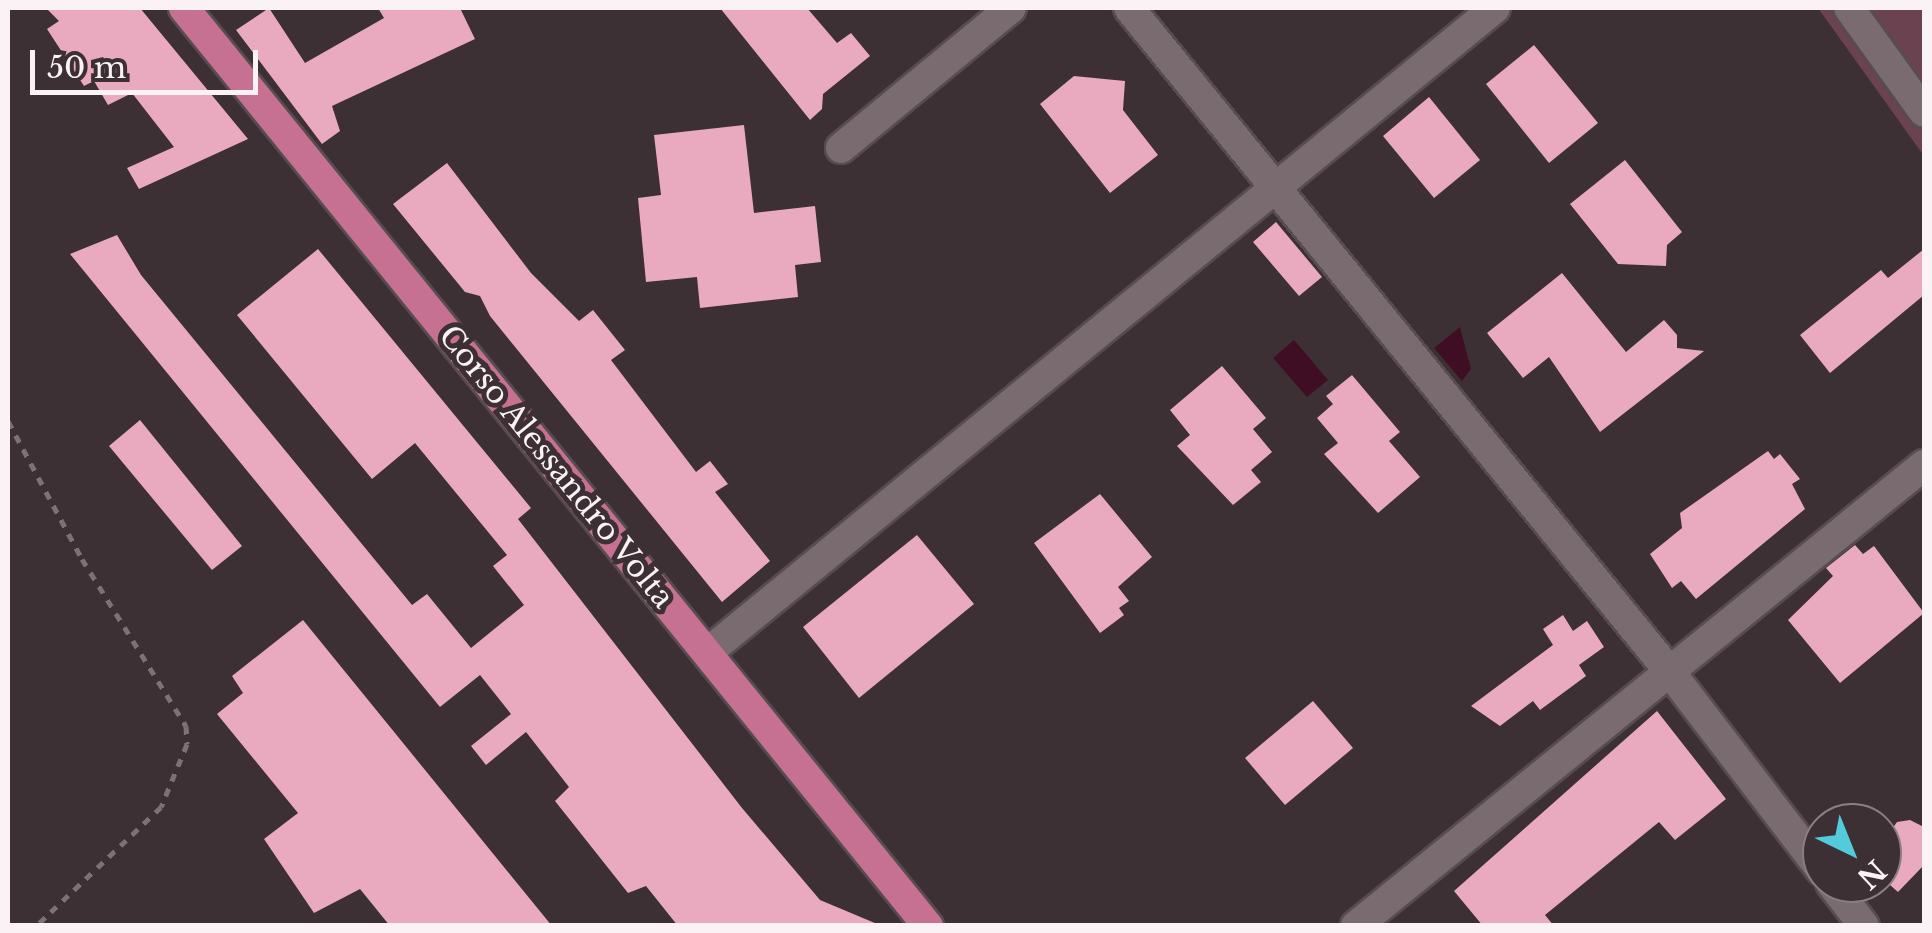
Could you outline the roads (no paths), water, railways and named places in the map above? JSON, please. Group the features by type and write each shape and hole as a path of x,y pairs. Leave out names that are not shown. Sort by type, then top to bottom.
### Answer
{"main road":[{"name":"Corso Alessandro Volta","path":"184,8 928,926"}],"street":[{"path":"842,148 1011,8"},
{"path":"1129,8 1670,672 1802,845"},
{"path":"707,652 1494,8"},
{"path":"1850,8 1924,112"},
{"path":"1356,926 1924,465"},
{"path":"1846,903 1864,926"}]}
